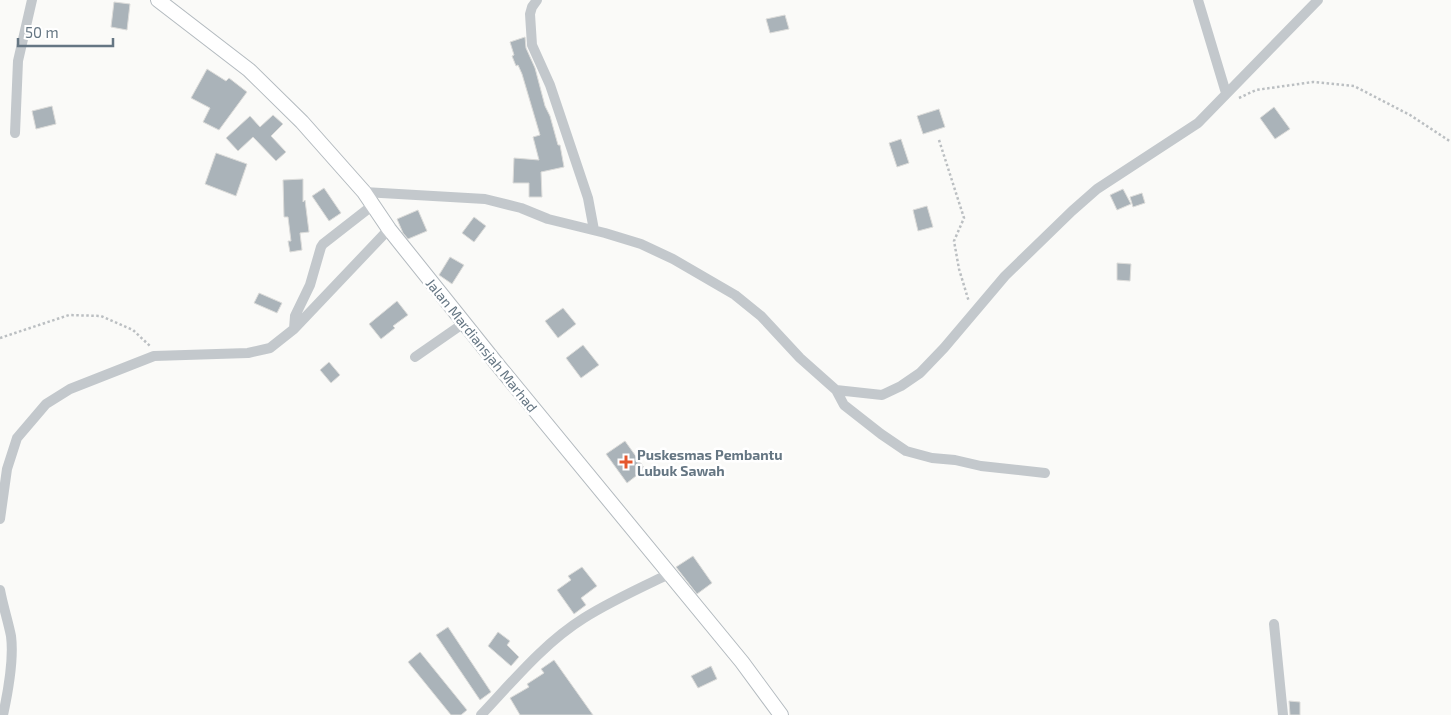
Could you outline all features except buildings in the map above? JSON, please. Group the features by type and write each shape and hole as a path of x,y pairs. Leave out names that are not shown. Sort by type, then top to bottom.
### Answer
{"street":[{"path":"15,134 18,61 32,0"},
{"name":"Jalan Mardiansjah Marhad","path":"158,0 249,70 302,122 364,192 389,229 536,413 742,662 781,715"},
{"path":"537,0 530,14 532,44 550,85 588,198 594,230"},
{"path":"1198,0 1226,94"},
{"path":"836,390 882,395 901,386 920,373 944,348 1005,276 1096,189 1198,123 1318,0"},
{"path":"364,192 485,199 521,208 548,219 641,244 673,259 735,295 761,316 800,358 836,390 844,405 906,451 932,458 955,460 980,466 1046,473"},
{"path":"294,329 296,316 310,285 321,247 373,205"},
{"path":"0,519 7,468 17,438 46,404 70,389 154,356 248,353 270,348 294,329 389,229"},
{"path":"415,357 464,323"},
{"path":"481,715 531,662 556,639 583,619 612,602 669,574"},
{"path":"0,590 11,638 8,692 3,715"},
{"path":"1274,624 1283,715"}],"path":[{"path":"1240,98 1256,90 1313,82 1354,86 1410,115 1451,142"},
{"path":"939,140 964,218 954,241 959,269 973,314"},
{"path":"0,338 69,315 101,316 133,330 150,346 154,356"}],"place":[{"name":"Puskesmas Pembantu Lubuk Sawah","path":"626,462"}]}
